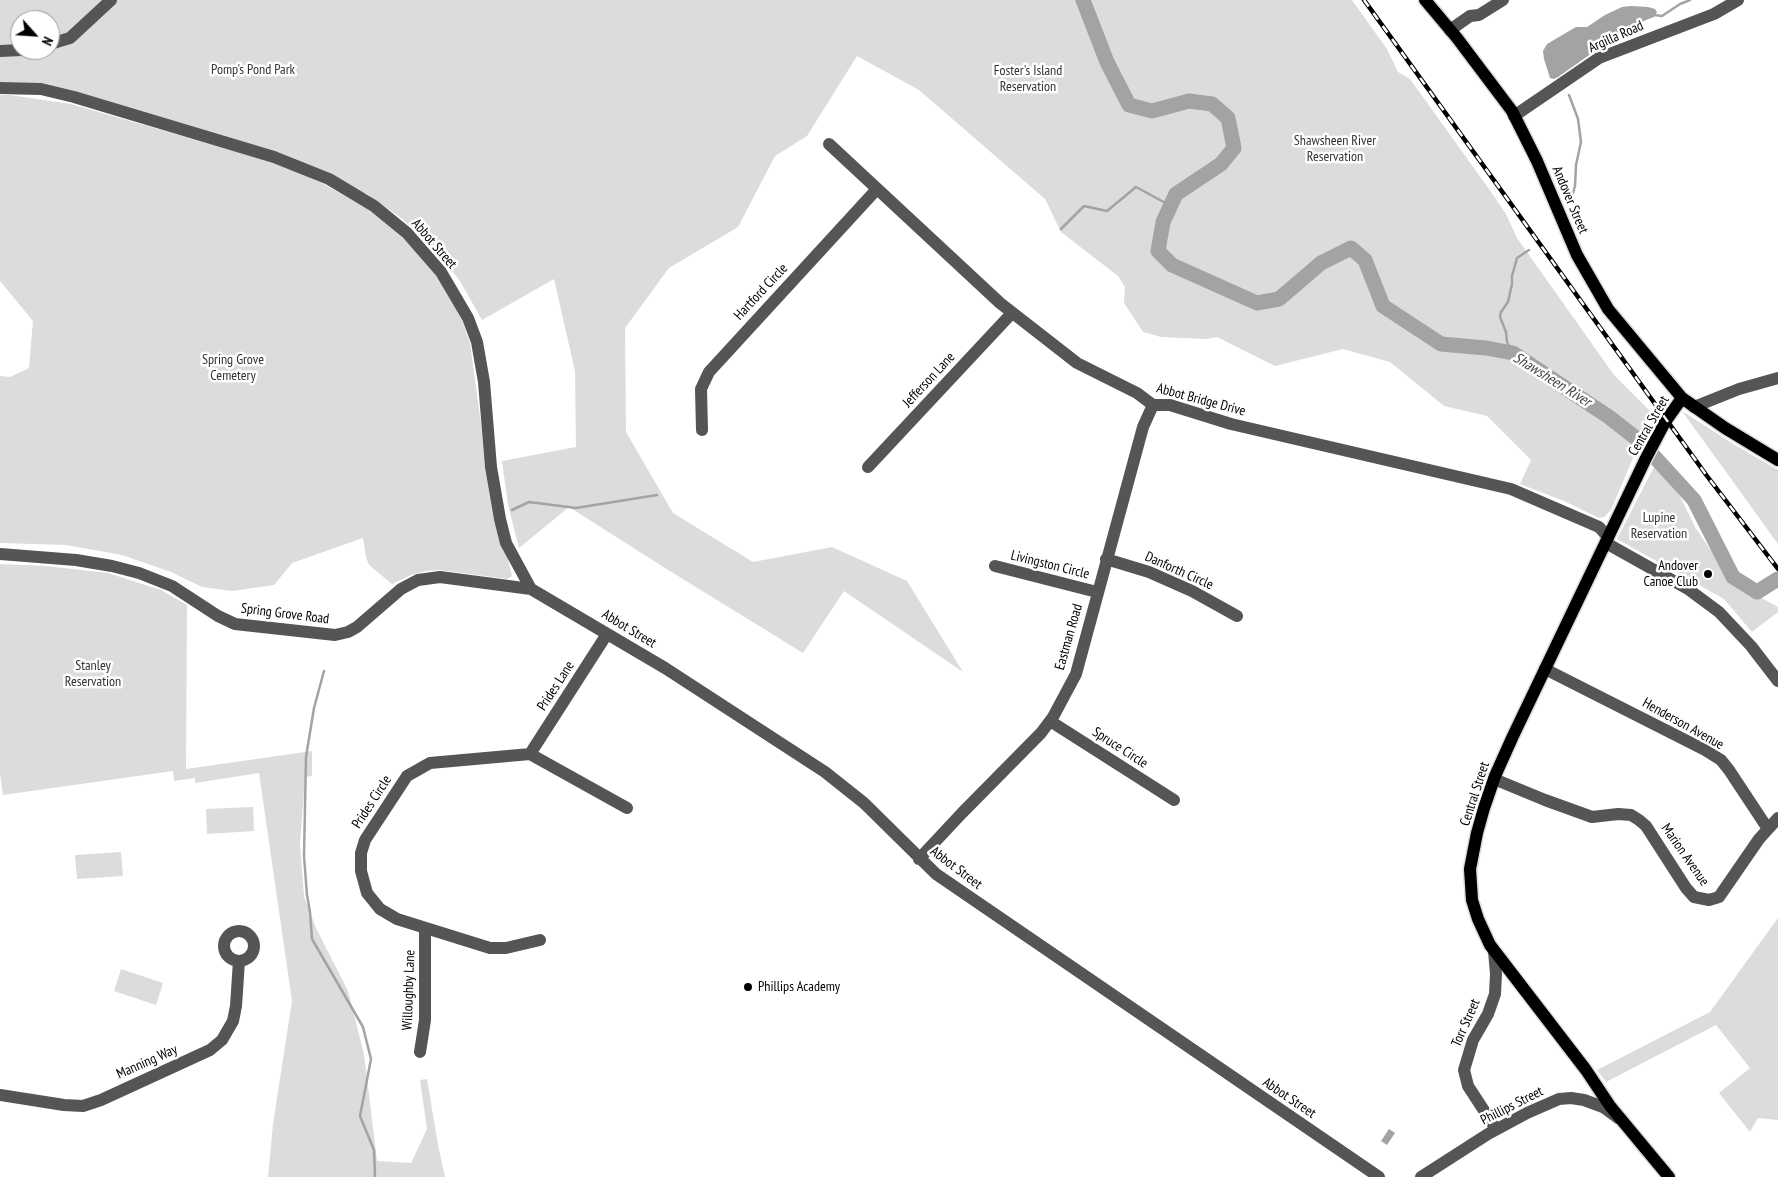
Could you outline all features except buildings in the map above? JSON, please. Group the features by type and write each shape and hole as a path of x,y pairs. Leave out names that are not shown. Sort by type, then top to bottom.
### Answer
{"main road":[{"name":"Andover Street","path":"1425,0 1453,34 1514,116 1537,162 1577,255 1608,309 1682,398 1725,428 1778,460"},
{"name":"Central Street","path":"1669,1177 1622,1120 1490,944 1478,919 1472,900 1470,869 1477,833 1494,778 1646,458 1665,422 1682,398"}],"street":[{"path":"60,41 70,38 111,0"},
{"path":"1453,34 1470,16 1479,14 1503,0"},
{"name":"Argilla Road","path":"1514,116 1599,58 1714,14 1738,0"},
{"name":"Abbot Street","path":"0,88 41,89 74,97 274,157 329,179 374,206 408,233 441,272 468,318 477,342 484,382 491,467 500,520 506,543 531,589 702,691 832,777 876,814 936,874 1379,1177"},
{"name":"Abbot Bridge Drive","path":"829,144 1012,313 1077,363 1137,393 1153,405 1170,405 1231,424 1511,489 1599,528 1607,540 1688,589 1719,612 1751,646 1778,681"},
{"name":"Hartford Circle","path":"702,430 701,390 709,372 877,189"},
{"name":"Jefferson Lane","path":"868,467 1012,313"},
{"path":"1694,407 1739,389 1778,378"},
{"name":"Eastman Road","path":"919,859 1041,733 1050,721 1076,674 1143,427 1153,405"},
{"name":"Spring Grove Road","path":"0,554 76,560 112,566 139,573 172,586 218,616 236,624 336,635 358,627 401,589 418,580 440,577 531,589"},
{"name":"Danforth Circle","path":"1106,559 1158,576 1192,591 1237,616"},
{"name":"Livingston Circle","path":"995,566 1097,592"},
{"name":"Prides Lane","path":"530,754 607,634"},
{"name":"Henderson Avenue","path":"1545,668 1705,750 1720,760 1729,770 1768,829"},
{"name":"Spruce Circle","path":"1050,721 1174,800"},
{"path":"530,754 627,808"},
{"name":"Prides Circle","path":"530,754 430,763 407,776 365,840 361,853 361,871 367,893 372,900 380,909 396,919 490,948 506,948 540,940"},
{"name":"Marion Avenue","path":"1494,778 1545,800 1592,817 1618,814 1630,815 1639,820 1646,826 1686,888 1694,897 1709,900 1719,897 1768,829"},
{"path":"1768,829 1778,818"},
{"name":"Willoughby Lane","path":"420,1052 425,1020 425,929"},
{"name":"Torr Street","path":"1494,950 1495,994 1488,1014 1468,1054 1464,1070 1468,1086 1496,1129"},
{"name":"Manning Way","path":"0,1095 64,1105 83,1106 210,1050 222,1040 233,1021 239,961"},
{"name":"Phillips Street","path":"1421,1177 1496,1129 1559,1100 1571,1098 1594,1103 1622,1120"}],"green space":[{"path":"0,0 1352,0 1387,49 1398,72 1410,79 1489,189 1506,214 1517,238 1614,375 1652,413 1611,510 1604,517 1599,518 1564,501 1520,484 1531,460 1487,416 1444,406 1390,362 1343,349 1275,366 1217,337 1206,339 1161,337 1143,332 1124,303 1125,287 1118,276 1061,232 1045,199 919,90 857,56 807,136 775,156 738,227 669,268 625,328 626,432 673,513 753,562 832,547 907,581 963,672 844,591 803,653 569,507 519,548 508,505 502,461 576,447 575,371 554,279 482,320 460,281 433,247 401,218 367,194 258,146 0,85"},
{"name":"Spring Grove Cemetery","path":"0,95 71,104 279,164 322,183 371,211 404,237 436,274 461,318 470,343 491,504 512,576 507,579 440,570 411,575 392,584 369,565 363,538 292,563 274,585 232,591 202,587 171,572 122,555 66,545 0,543 0,376 10,377 29,368 33,321 0,281"},
{"path":"1682,411 1778,470 1778,544"},
{"name":"Lupine Reservation","path":"1660,455 1695,527 1732,582 1778,607 1778,612 1752,632 1724,599 1617,539"},
{"name":"Stanley Reservation","path":"0,564 46,566 108,573 161,590 187,605 186,769 312,751 312,776 305,777 300,844 304,896 316,928 348,991 364,1054 377,1161 411,1163 427,1129 420,1080 427,1079 445,1177 268,1177 273,1124 292,1001 259,773 195,783 195,778 174,781 173,771 3,795 0,773"},
{"path":"253,807 254,831 207,834 206,809"},
{"path":"121,852 123,876 77,879 75,855"},
{"path":"1778,918 1778,1120 1758,1118 1750,1132 1719,1093 1750,1068 1716,1025 1606,1082 1597,1070 1710,1012"},
{"path":"121,969 163,983 156,1005 114,991"}],"shaded area":[{"path":"1622,7 1648,7 1655,9 1657,12 1654,17 1615,37 1558,77 1550,78 1543,51 1547,44 1576,27 1587,27 1605,15"},
{"path":"1389,1129 1395,1133 1387,1145 1381,1141"}],"waterway":[{"name":"Shawsheen River","path":"1083,0 1107,62 1129,105 1152,111 1189,101 1212,104 1228,118 1234,148 1221,164 1176,194 1163,222 1158,251 1172,265 1257,303 1279,299 1321,263 1351,248 1365,260 1383,306 1441,344 1486,348 1513,353 1609,417 1641,442 1694,500 1733,577 1757,592 1778,579"},
{"path":"1654,15 1662,16 1690,0"},
{"path":"1569,95 1578,119 1581,142 1573,193"},
{"path":"1061,229 1084,206 1107,211 1136,187 1171,206"},
{"path":"1513,353 1507,342 1506,332 1500,317 1508,302 1517,258 1529,250"},
{"path":"512,510 529,502 576,508 657,495"},
{"path":"324,671 314,708 306,757 304,856 307,895 312,939 363,1027 371,1059 360,1116 374,1150 375,1177"}],"railway":[{"path":"1364,0 1707,476 1778,569"}],"place":[{"name":"Andover Canoe Club","path":"1708,574"},
{"name":"Phillips Academy","path":"748,987"}],"park label":[{"name":"Pomp's Pond Park","path":"253,70"},
{"name":"Foster's Island Reservation","path":"1028,79"},
{"name":"Shawsheen River Reservation","path":"1335,150"}]}
